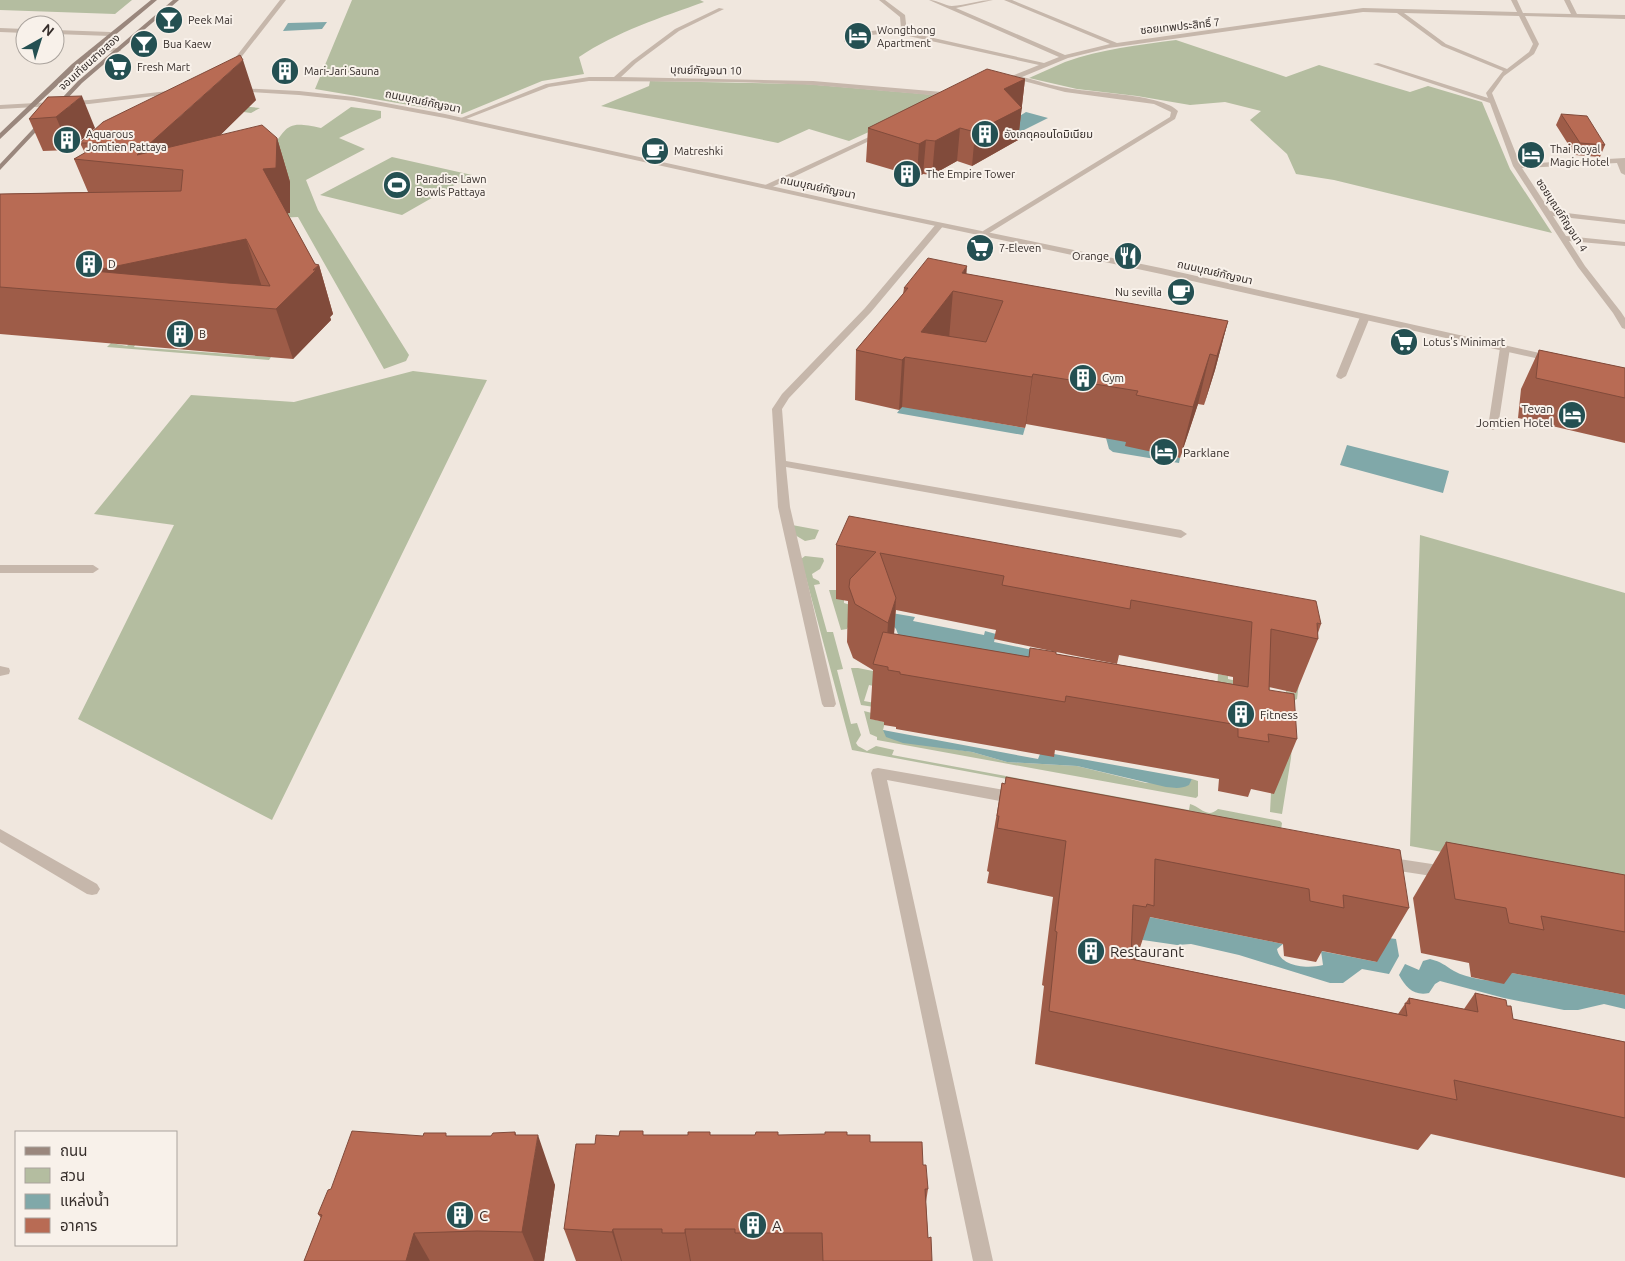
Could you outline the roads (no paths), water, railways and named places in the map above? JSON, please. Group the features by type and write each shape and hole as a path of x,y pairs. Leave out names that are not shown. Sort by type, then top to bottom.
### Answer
{"main road":[{"name":"จอมเทียนสายสอง","path":"0,137 110,34 154,0"},
{"name":"จอมเทียนสายสอง","path":"0,168 80,82 176,0"}],"street":[{"path":"238,73 229,69 282,0"},
{"path":"882,0 903,16 904,33 1046,65"},
{"path":"932,0 1064,57"},
{"path":"949,8 990,0"},
{"path":"1007,0 1115,44"},
{"path":"1492,102 1489,93 1507,71 1532,53 1536,44 1514,0"},
{"path":"1567,0 1575,16"},
{"path":"616,79 634,62 677,30 721,9"},
{"path":"1398,10 1444,45 1507,71"},
{"name":"ซอยเทพประสิทธิ์ 7","path":"991,85 1064,57 1115,44 1260,26 1332,12 1398,10 1625,18"},
{"path":"846,41 871,33 904,29"},
{"path":"0,30 15,31"},
{"path":"65,32 110,34"},
{"path":"91,51 118,50"},
{"path":"1376,64 1492,102"},
{"path":"986,233 1173,118 1175,111 1170,106 1155,102 1064,90 1016,77"},
{"name":"บุณย์กัญจนา 10","path":"459,120 548,85 589,79 813,83 958,96 942,104"},
{"name":"ถนนบุณย์กัญจนา","path":"224,90 299,93 354,99 459,120 940,225 986,233 1560,360"},
{"path":"0,107 126,100 183,91"},
{"name":"ซอยบุณย์กัญจนา 4","path":"1492,102 1516,166 1582,267 1617,312 1625,326"},
{"path":"765,187 887,131"},
{"path":"1516,166 1605,156 1622,160 1625,173"},
{"path":"1548,213 1625,222"},
{"path":"829,704 784,508 777,409 786,396 868,310 940,225"},
{"path":"1564,238 1625,244"},
{"path":"1341,376 1365,317"},
{"path":"1492,427 1505,348"},
{"path":"781,463 1181,534"},
{"path":"0,569 93,569"},
{"path":"983,1261 878,773 1033,801"},
{"path":"0,835 92,889"},
{"path":"1375,861 1461,875"}],"water":[{"path":"327,22 322,29 283,31 288,23"},
{"path":"1026,112 1048,118 1016,134 1005,125"},
{"path":"906,401 928,411 1025,428 1023,435 897,413"},
{"path":"1134,405 1126,445 1180,458 1179,463 1113,452 1109,449 1106,438"},
{"path":"1347,445 1449,471 1443,493 1340,465"},
{"path":"880,611 915,617 913,621 984,635 985,631 996,634 994,642 1042,652 1035,674 902,645 896,629"},
{"path":"883,730 1038,759 1040,754 1054,754 1192,779 1189,785 1181,788 1172,788 1077,766 1007,762 972,752 903,743 886,737"},
{"path":"1090,905 1283,944 1277,949 1279,955 1283,960 1296,965 1310,967 1323,965 1321,951 1377,962 1374,936 1396,939 1399,956 1389,974 1362,969 1343,983 1330,983 1239,955 1191,944 1177,945 1129,938"},
{"path":"1430,959 1460,974 1478,979 1504,983 1502,971 1625,995 1625,1009 1604,1004 1578,1010 1564,1010 1504,998 1440,981 1435,984 1429,993 1424,994 1411,990 1399,975 1405,964 1419,970 1423,961"}],"place":[{"name":"Peek Mai","path":"169,20"},
{"name":"Wongthong Apartment","path":"858,36"},
{"name":"Bua Kaew","path":"144,44"},
{"name":"Fresh Mart","path":"118,67"},
{"name":"Mari-Jari Sauna","path":"285,71"},
{"name":"อังเกตุคอนโดมิเนียม","path":"985,134"},
{"name":"Aquarous Jomtien Pattaya","path":"67,140"},
{"name":"Matreshki","path":"655,151"},
{"name":"Thai Royal Magic Hotel","path":"1531,155"},
{"name":"The Empire Tower","path":"907,174"},
{"name":"Paradise Lawn Bowls Pattaya","path":"397,185"},
{"name":"7-Eleven","path":"980,248"},
{"name":"Orange","path":"1128,256"},
{"name":"D","path":"89,264"},
{"name":"Nu sevilla","path":"1181,292"},
{"name":"B","path":"180,334"},
{"name":"Lotus's Minimart","path":"1404,342"},
{"name":"Gym","path":"1083,378"},
{"name":"Tevan Jomtien Hotel","path":"1572,415"},
{"name":"Parklane","path":"1164,452"},
{"name":"Fitness","path":"1241,714"},
{"name":"Restaurant","path":"1091,951"},
{"name":"C","path":"460,1215"},
{"name":"A","path":"753,1225"}]}
